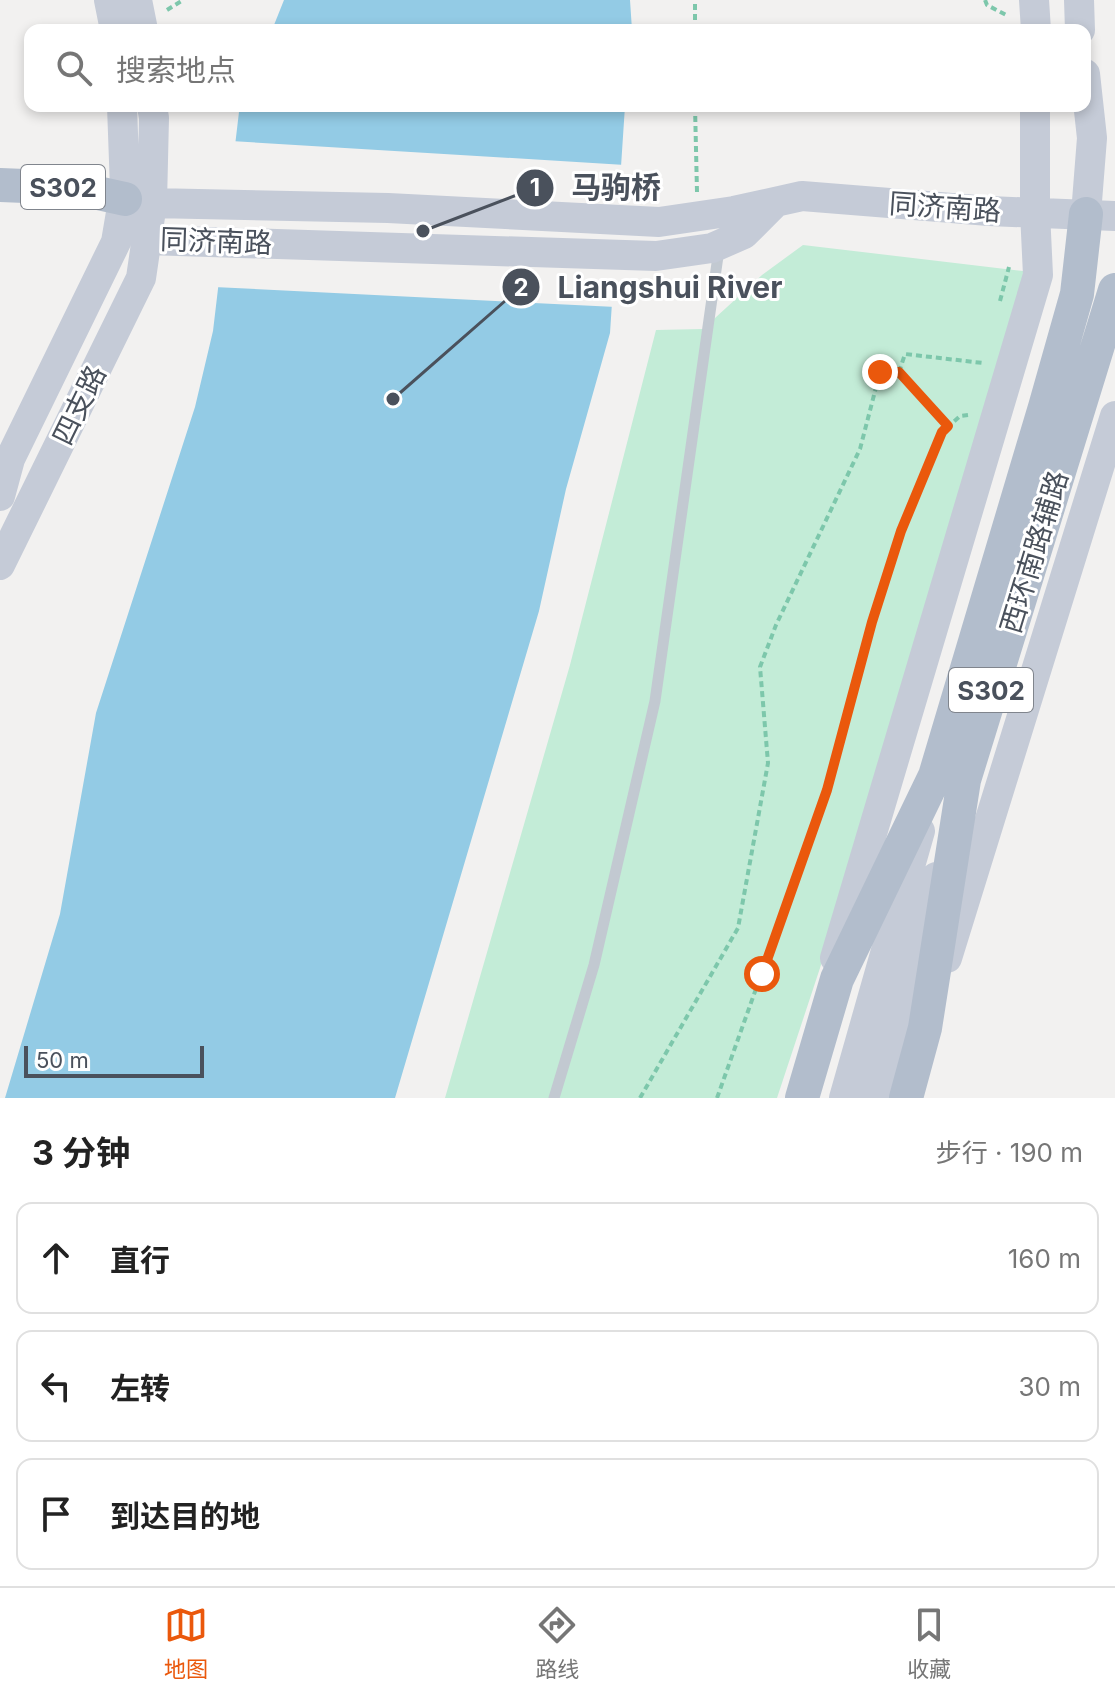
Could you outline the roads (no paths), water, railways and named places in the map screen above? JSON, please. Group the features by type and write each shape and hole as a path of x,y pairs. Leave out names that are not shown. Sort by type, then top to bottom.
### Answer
{"main road":[{"name":"S302","path":"0,185 75,188 138,201"},
{"name":"S302","path":"950,778 1100,215"},
{"name":"西环南路辅路","path":"802,1098 837,979 950,778 987,702 1115,290"},
{"name":"西环南路辅路","path":"870,1091 925,1028 950,778"}],"street":[{"path":"109,0 114,24"},
{"path":"137,0 154,21"},
{"path":"1034,0 1036,24"},
{"path":"1079,0 1080,24"},
{"path":"123,112 138,201"},
{"path":"138,201 153,112"},
{"path":"793,1098 1038,275 1035,112"},
{"path":"1089,112 1100,215"},
{"name":"同济南路","path":"776,202 744,234 720,245 656,256 147,240 138,201 388,208 659,222 734,211 802,196 989,211 1100,215"},
{"name":"四支路","path":"0,496 10,459 138,201"},
{"name":"四支路","path":"0,565 141,278 147,240"},
{"path":"925,1028 1115,416"},
{"path":"987,702 1046,641"},
{"path":"870,1091 950,778"}],"lane":[{"path":"554,1098 594,965 655,701 720,245"}],"water":[{"path":"284,0 630,0 632,24 274,24"},
{"path":"239,112 625,112 610,333 566,489 539,611 395,1098 5,1098 60,914 96,713 195,407 213,331"}],"place":[{"name":"马驹桥","path":"423,231"},
{"name":"Liangshui River","path":"393,399"}]}
